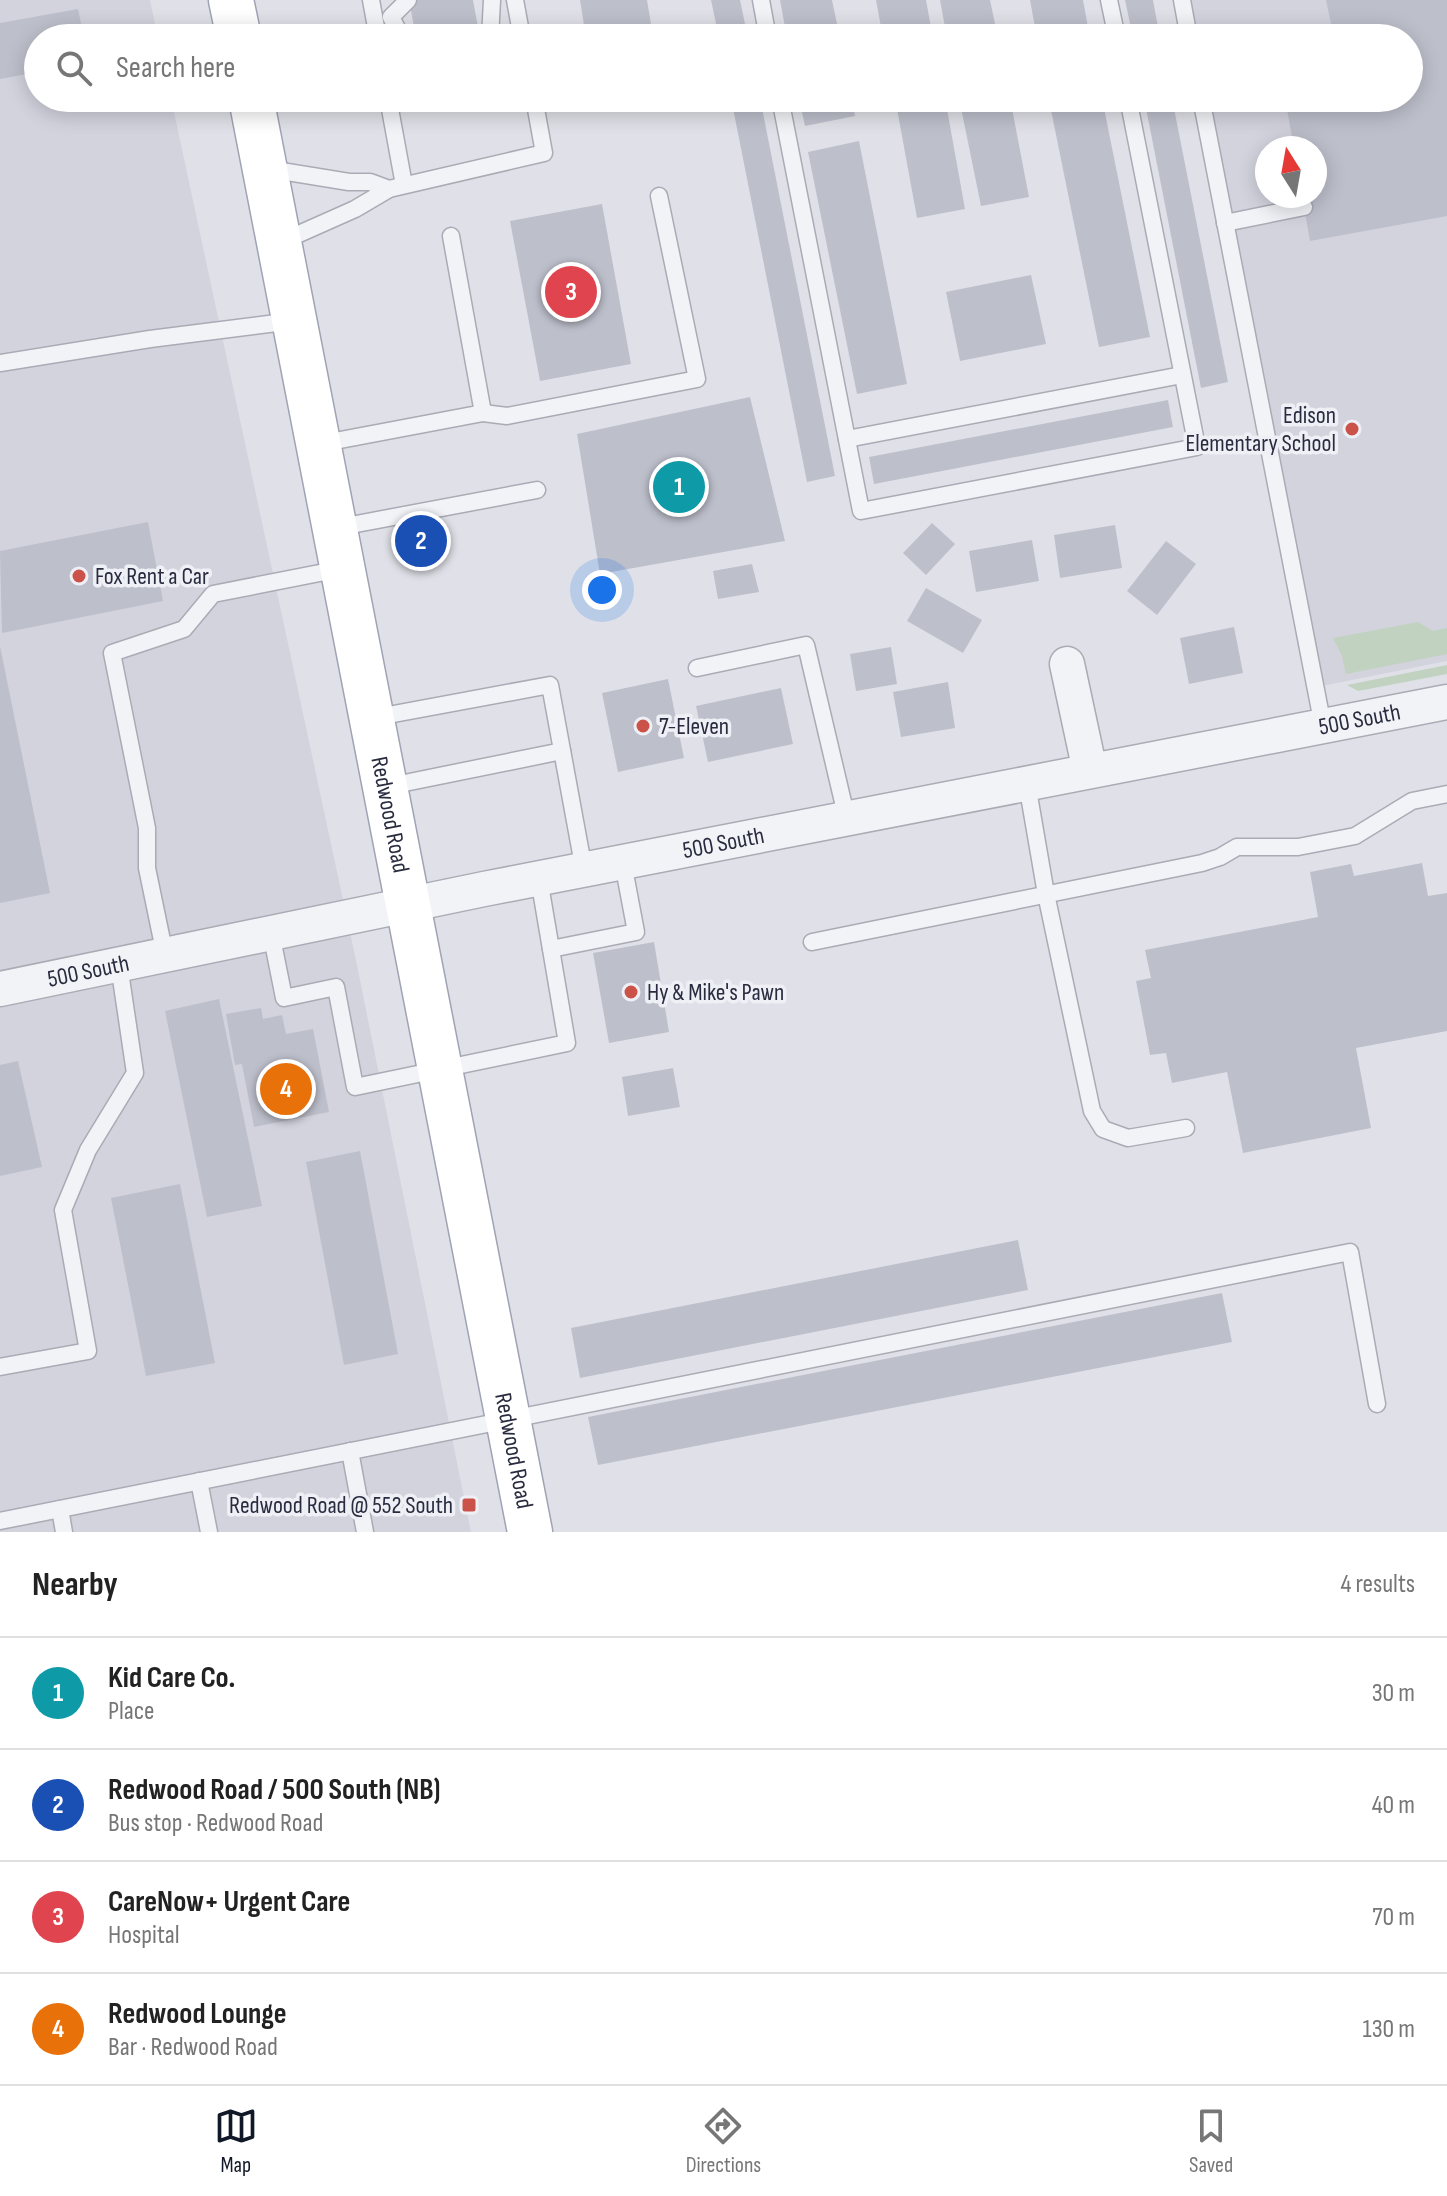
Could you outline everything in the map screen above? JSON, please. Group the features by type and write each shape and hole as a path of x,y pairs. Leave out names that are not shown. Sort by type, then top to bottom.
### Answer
{"main road":[{"path":"231,0 236,24"},
{"name":"Redwood Road","path":"254,112 530,1532"}],"street":[{"path":"1067,664 1090,771"},
{"name":"500 South","path":"0,989 406,905 1447,702"}],"lane":[{"path":"371,0 388,9 402,24"},
{"path":"388,9 408,0"},
{"path":"488,24 492,0"},
{"path":"515,0 519,24"},
{"path":"761,0 765,24"},
{"path":"1109,0 1114,24"},
{"path":"1182,0 1186,24"},
{"path":"389,112 396,187"},
{"path":"280,242 396,187 544,153 537,112"},
{"path":"783,112 861,511 1197,447 1131,112"},
{"path":"1204,112 1323,726"},
{"path":"265,169 396,187"},
{"path":"318,445 483,413 507,416 697,379 659,196"},
{"path":"1225,223 1299,208"},
{"path":"451,236 483,413"},
{"path":"0,363 150,339 294,321"},
{"path":"847,439 1182,375"},
{"path":"165,955 147,868 147,828 112,653 184,629 213,594 338,549 537,490"},
{"path":"697,668 806,645 847,819"},
{"path":"370,718 550,685 584,870"},
{"path":"383,787 562,751"},
{"path":"1027,784 1046,894 1092,1111 1103,1129 1128,1138 1186,1128"},
{"path":"812,942 1202,863 1237,847 1298,847 1355,836 1412,801 1447,794"},
{"path":"551,949 636,932 623,863"},
{"path":"271,933 284,998 336,987 355,1087 439,1071 567,1043 539,879"},
{"path":"0,1367 88,1351 63,1210 88,1150 135,1073 119,965"},
{"path":"0,1521 1350,1252 1377,1404"},
{"path":"350,1451 365,1532"},
{"path":"199,1481 209,1532"},
{"path":"60,1509 64,1532"}],"shaded area":[{"path":"0,0 150,0 155,24 24,24 24,112 174,112 357,965 471,1532 0,1532"},
{"name":"Edison Elementary School","path":"1173,0 1447,0 1447,661 1307,689 1195,112 1423,112 1423,24 1178,24"}],"green space":[{"path":"1418,622 1433,631 1447,628 1447,654 1346,674 1333,638"},
{"path":"1447,665 1447,674 1358,691 1347,685"}],"building":[{"path":"409,0 473,0 477,24 413,24"},
{"path":"580,0 647,0 651,24 584,24"},
{"path":"711,0 740,0 745,24 716,24"},
{"path":"780,0 832,0 837,24 784,24"},
{"path":"876,0 926,0 930,24 880,24"},
{"path":"940,0 990,0 995,24 944,24"},
{"path":"1030,0 1083,0 1087,24 1034,24"},
{"path":"1125,0 1153,0 1157,24 1130,24"},
{"path":"1326,0 1447,0 1447,216 1310,241 1304,208 1327,208 1327,136 1292,136 1288,112 1423,112 1423,24 1331,24"},
{"path":"78,9 81,24 24,24 24,75 0,79 0,23"},
{"path":"734,112 763,112 835,476 807,482"},
{"path":"802,112 854,112 855,116 805,126"},
{"path":"898,112 948,112 965,209 917,218"},
{"path":"962,112 1013,112 1029,197 981,206"},
{"path":"1051,112 1105,112 1150,337 1099,347"},
{"path":"1147,112 1175,112 1228,382 1201,388"},
{"path":"859,141 907,384 857,394 808,152"},
{"path":"602,204 631,364 540,381 510,221"},
{"path":"1031,275 1046,344 960,361 946,292"},
{"path":"750,397 785,541 600,574 577,434"},
{"path":"1168,400 1173,427 874,484 869,457"},
{"name":"Fox Rent a Car","path":"148,522 163,601 2,633 0,551"},
{"path":"932,523 955,544 926,575 903,553"},
{"path":"1115,525 1122,568 1060,578 1054,535"},
{"path":"1032,540 1039,581 976,592 969,551"},
{"path":"1166,541 1196,564 1157,615 1127,591"},
{"path":"752,564 759,592 718,599 713,571"},
{"path":"926,588 982,620 963,653 907,621"},
{"path":"1234,627 1243,673 1189,684 1180,638"},
{"path":"0,646 50,893 0,903"},
{"path":"891,647 897,684 856,691 850,654"},
{"name":"7-Eleven","path":"668,679 684,758 618,772 602,693"},
{"path":"948,682 955,728 901,737 893,692"},
{"path":"781,688 793,744 708,762 696,706"},
{"path":"1422,863 1428,896 1447,893 1447,1031 1356,1048 1371,1128 1243,1153 1227,1072 1172,1083 1166,1053 1150,1055 1136,981 1151,978 1145,950 1318,917 1310,872 1351,864 1354,876"},
{"name":"Hy & Mike's Pawn","path":"654,942 669,1032 609,1043 593,953"},
{"path":"219,999 262,1206 207,1217 165,1011"},
{"path":"261,1008 263,1019 282,1015 286,1034 313,1029 329,1112 254,1127 242,1064 235,1065 226,1014"},
{"path":"18,1061 42,1167 0,1176 0,1065"},
{"path":"673,1068 680,1107 628,1116 622,1077"},
{"path":"360,1151 398,1354 344,1365 306,1162"},
{"path":"180,1184 215,1363 146,1376 111,1198"},
{"path":"1018,1240 1028,1290 580,1378 571,1328"},
{"path":"1222,1293 1232,1342 598,1465 588,1417"}],"place":[{"name":"CareNow+ Urgent Care","path":"571,292"},
{"name":"Edison Elementary School","path":"1352,429"},
{"name":"Kid Care Co.","path":"679,487"},
{"name":"Redwood Road / 500 South (NB)","path":"421,541"},
{"name":"Fox Rent a Car","path":"79,576"},
{"name":"7-Eleven","path":"643,726"},
{"name":"Hy & Mike's Pawn","path":"631,992"},
{"name":"Redwood Lounge","path":"286,1089"},
{"name":"Redwood Road @ 552 South","path":"469,1505"}]}
